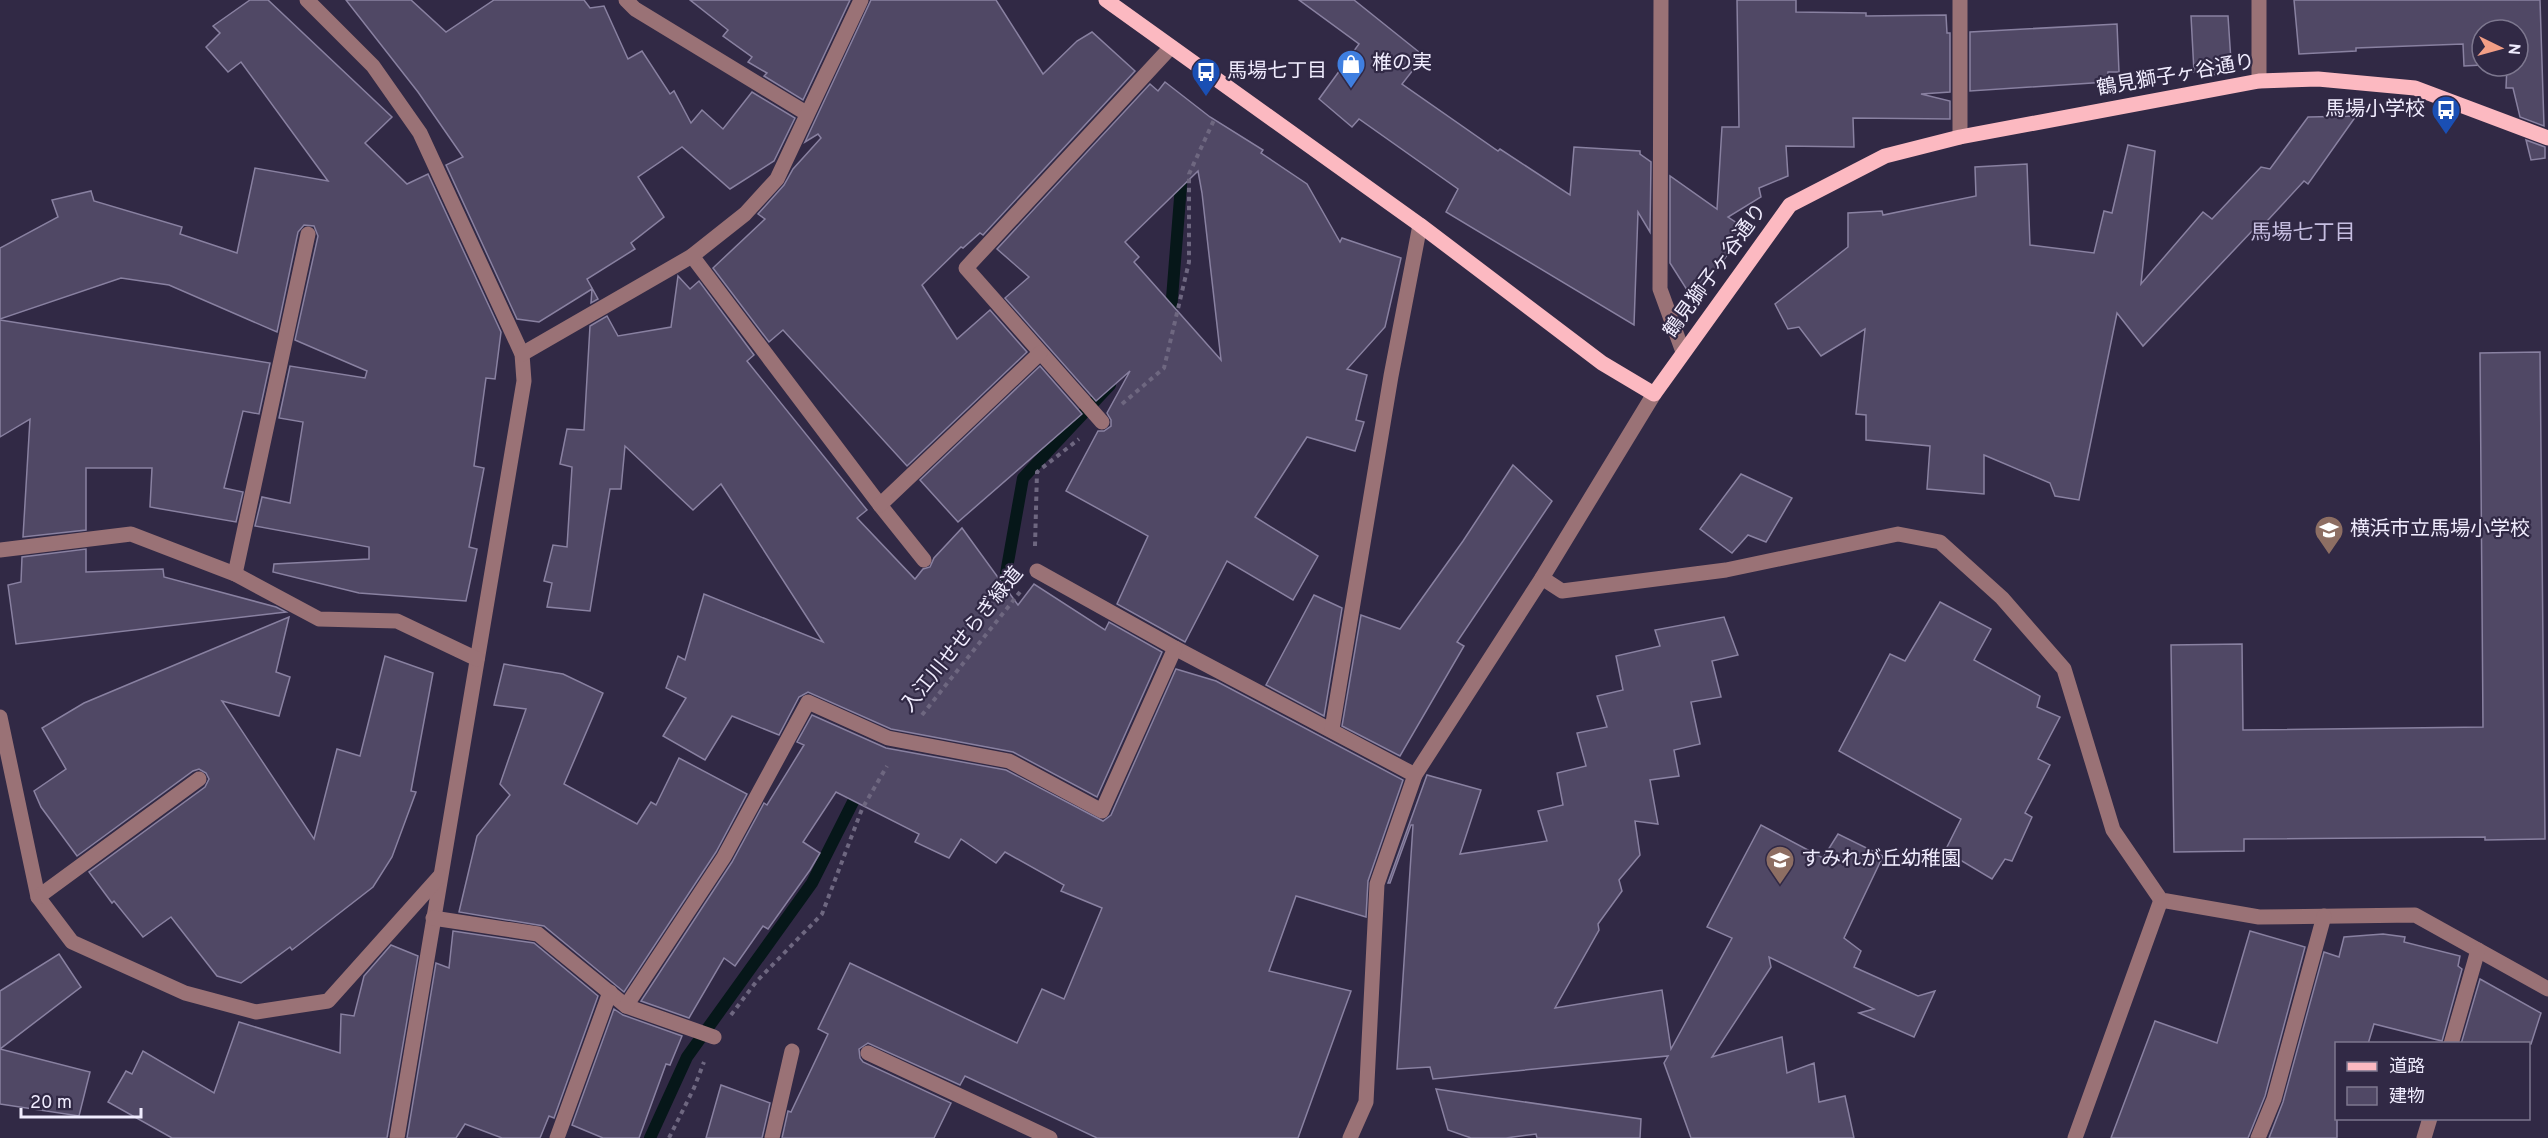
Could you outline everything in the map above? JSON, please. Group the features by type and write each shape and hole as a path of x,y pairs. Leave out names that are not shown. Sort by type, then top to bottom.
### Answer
{"main road":[{"path":"1106,0 1420,225 1602,363 1654,394"},
{"name":"鶴見獅子ヶ谷通り","path":"1654,394 1790,205 1886,156 1960,137 2259,81 2318,79 2415,88 2548,138"}],"street":[{"path":"307,0 373,66 420,133 522,354 524,381 397,1138"},
{"path":"626,0 635,9 806,113"},
{"path":"522,354 692,256 745,214 777,178 861,0"},
{"path":"1661,0 1660,289 1683,352"},
{"path":"1960,0 1960,137"},
{"path":"2259,0 2259,81"},
{"path":"1102,422 966,268 1171,47"},
{"path":"1332,729 1390,376 1420,225"},
{"path":"235,574 308,234"},
{"path":"692,256 924,560"},
{"path":"880,505 1040,353"},
{"path":"1350,1138 1366,1102 1377,884 1415,776 1542,578 1654,394"},
{"path":"0,550 131,534 235,574 319,619 397,621 477,659"},
{"path":"1542,578 1562,591 1726,570 1898,534 1940,542 2001,598 2064,669 2113,830 2161,900 2259,917 2415,915 2548,989"},
{"path":"1037,571 1175,648 1332,729 1415,776"},
{"path":"626,1006 724,857 808,702 888,738 1009,761 1102,811 1175,648"},
{"path":"0,717 38,897 72,942 184,993 256,1012 328,1000 440,876"},
{"path":"38,897 199,779"},
{"path":"2075,1138 2161,900"},
{"path":"2258,1138 2274,1099 2324,916"},
{"path":"433,918 538,934 626,1006 714,1037"},
{"path":"2452,1042 2478,950"},
{"path":"557,1138 610,992"},
{"path":"772,1138 792,1052"},
{"path":"868,1053 1050,1138"},
{"path":"2424,1138 2430,1120"}],"path":[{"name":"入江川せせらぎ緑道","path":"669,1138 694,1088 714,1037 756,982 822,914 862,809 902,740 1037,571 1034,535 1037,472 1102,422 1164,368 1189,262 1189,174 1214,120"}],"building":[{"path":"250,0 268,0 392,117 365,143 407,184 428,174 501,332 495,379 486,378 474,466 484,468 469,547 477,549 466,601 359,593 273,572 274,564 369,559 369,547 255,526 262,497 290,503 303,422 279,418 290,366 365,378 367,371 295,340 318,236 314,226 304,225 298,232 277,332 169,285 121,278 0,319 0,248 58,217 52,200 91,191 94,201 182,227 180,234 237,253 255,168 328,181 241,62 228,72 206,47 220,33 213,26"},
{"path":"346,0 411,0 446,32 494,0 584,0 590,8 604,6 628,59 642,51 670,94 674,91 691,123 702,110 723,129 752,92 795,118 774,161 730,189 682,147 638,177 664,217 631,243 635,249 587,279 598,299 591,303 592,289 539,322 517,319 446,165 463,157 418,92"},
{"path":"690,0 850,0 803,100 764,76 767,73 748,62 752,57 723,36 728,30"},
{"path":"871,0 996,0 1043,74 1077,41 1092,32 1135,71 983,235 980,233 963,248 961,247 922,285 957,339 990,310 1027,352 907,466 783,330 769,342 713,268 765,219 758,214 821,138 818,134 805,142"},
{"path":"1299,0 1354,0 1424,56 1402,84 1498,151 1500,149 1570,195 1574,147 1640,151 1640,154 1651,162 1650,232 1638,212 1634,325 1446,212 1458,189 1359,119 1352,127 1319,99 1359,44"},
{"path":"1737,0 1796,0 1796,12 1866,13 1866,16 1946,15 1947,33 1950,33 1950,92 1921,94 1950,101 1950,119 1853,118 1854,147 1786,146 1788,176 1759,188 1761,197 1728,217 1746,229 1694,301 1670,263 1670,176 1717,209 1722,127 1739,127"},
{"path":"2294,0 2540,0 2544,126 2520,117 2513,88 2506,88 2506,78 2530,78 2530,18 2470,18 2470,66 2464,66 2463,44 2356,48 2356,51 2299,54"},
{"path":"2191,16 2228,16 2231,61 2217,75 2194,72"},
{"path":"2117,24 2119,72 2108,72 2107,82 1970,91 1970,32"},
{"path":"1165,82 1210,117 1263,150 1261,153 1307,184 1340,242 1342,238 1401,258 1385,327 1347,369 1367,375 1356,420 1364,422 1355,451 1307,437 1255,517 1318,556 1293,600 1227,561 1185,642 1117,604 1148,536 1066,491 1098,431 1104,431 1111,426 1107,413 1130,371 1096,401 1005,298 1029,277 997,249 1150,84 1158,91","holes":["1198,171 1221,360 1134,262 1139,257 1125,242"]},
{"path":"2356,116 2308,184 2304,181 2256,233 2253,230 2143,346 2117,313 2079,500 2055,496 2050,483 1984,455 1984,494 1927,489 1930,446 1866,440 1866,415 1856,414 1865,329 1821,356 1799,327 1788,329 1775,304 1848,247 1848,213 1882,211 1883,215 1976,196 1975,167 2027,164 2030,245 2094,253 2104,211 2112,213 2128,145 2155,151 2141,284 2203,212 2212,219 2261,167 2270,169 2308,117"},
{"path":"2526,140 2545,147 2545,158 2531,160"},
{"path":"678,276 690,289 699,281 754,355 747,361 867,510 857,518 915,579 923,569 930,567 934,558 962,528 1018,605 1034,584 1105,630 1109,622 1162,652 1097,797 1013,752 891,729 808,692 799,697 779,735 732,716 705,760 663,736 686,698 666,688 678,656 685,660 704,594 823,642 721,484 693,510 625,446 621,489 610,489 590,611 547,607 552,583 544,581 553,545 567,547 572,467 560,464 567,429 584,430 590,326 607,316 618,336 671,327"},
{"path":"0,320 270,363 259,414 243,411 224,488 243,492 236,522 150,507 152,468 86,468 86,530 23,537 30,419 0,437"},
{"path":"2540,352 2545,839 2485,840 2485,837 2244,839 2244,851 2174,852 2171,645 2242,644 2243,730 2483,727 2480,353"},
{"path":"1040,366 1082,414 958,522 920,480"},
{"path":"1513,465 1552,501 1457,642 1464,646 1400,756 1342,726 1361,615 1400,629 1463,541"},
{"path":"1741,474 1792,498 1766,542 1748,535 1732,553 1700,529"},
{"path":"86,549 86,572 163,569 164,577 276,607 286,612 16,644 8,585 21,582 22,557"},
{"path":"1314,595 1342,608 1324,716 1266,685"},
{"path":"1940,602 1991,629 1974,660 2040,696 2037,707 2060,717 2038,759 2050,765 2025,813 2032,817 2012,861 2005,859 1992,879 1945,851 1961,819 1839,751 1890,654 1905,661"},
{"path":"289,617 276,672 290,677 279,716 222,701 314,839 337,749 360,756 385,656 433,673 411,791 416,792 392,857 373,887 292,950 290,947 241,983 217,976 171,917 143,937 114,901 112,903 89,872 205,787 209,779 206,773 199,769 193,771 77,856 41,807 34,791 66,769 42,728 84,703"},
{"path":"1724,617 1738,655 1712,661 1721,697 1691,702 1700,744 1674,750 1679,776 1650,780 1658,824 1635,821 1640,855 1619,880 1622,891 1598,924 1599,930 1555,1008 1662,990 1671,1049 1732,938 1707,927 1761,825 1823,858 1838,834 1883,856 1844,938 1861,951 1854,967 1918,996 1935,991 1914,1037 1859,1013 1874,1009 1769,957 1771,967 1712,1057 1782,1037 1787,1073 1814,1063 1819,1102 1845,1096 1854,1138 1691,1138 1664,1063 1668,1056 1433,1079 1430,1067 1397,1069 1413,825 1411,825 1390,883 1388,883 1427,775 1481,790 1460,854 1547,841 1538,811 1563,805 1557,773 1586,766 1577,733 1607,727 1597,696 1623,690 1616,656 1660,646 1655,630"},
{"path":"504,664 563,674 603,693 564,784 637,824 651,802 656,805 679,758 747,794 716,852 624,992 544,926 459,912 477,836 510,795 500,784 526,709 494,705"},
{"path":"1176,669 1216,681 1403,780 1368,881 1366,917 1296,896 1269,971 1351,991 1298,1138 1097,1138 965,1076 960,1085 868,1043 859,1049 863,1062 951,1103 934,1138 782,1138 788,1111 791,1112 828,1034 818,1029 850,963 1017,1043 1042,989 1064,999 1102,908 1061,891 1064,885 1005,852 996,863 961,839 949,858 915,842 919,834 836,792 803,842 820,853 810,870 768,929 763,926 735,966 724,958 689,1018 641,1001 732,862 764,803 767,805 804,745 797,742 812,715 886,748 1006,770 1103,821 1111,815"},
{"path":"453,931 534,943 598,996 554,1118 549,1116 540,1138 502,1138 465,1124 456,1138 407,1138 436,963 449,968"},
{"path":"2250,931 2305,947 2265,1096 2248,1138 2111,1138 2155,1021 2217,1043"},
{"path":"2383,934 2405,937 2404,942 2460,956 2458,966 2462,969 2442,1041 2374,1024 2369,1042 2335,1042 2337,1138 2269,1138 2283,1102 2324,952 2339,957 2344,937"},
{"path":"391,945 418,956 387,1138 172,1138 108,1102 126,1071 132,1074 143,1051 214,1093 239,1022 340,1053 341,1014 354,1016 364,976"},
{"path":"59,954 81,987 0,1049 0,991"},
{"path":"2480,979 2541,1013 2531,1044 2530,1042 2462,1042"},
{"path":"614,1009 623,1015 682,1036 670,1065 666,1064 639,1138 603,1138 572,1125"},
{"path":"0,1049 90,1072 79,1116 0,1104"},
{"path":"721,1085 770,1103 762,1138 706,1138"},
{"path":"1436,1089 1641,1119 1640,1138 1537,1138 1536,1134 1506,1138 1471,1138 1448,1130"}],"waterway":[{"path":"1165,318 1171,311 1182,173"},
{"path":"993,594 1005,579 1023,478 1110,385"},
{"path":"650,1138 687,1057 812,883 861,786"}],"place":[{"name":"椎の実","path":"1351,90"},
{"name":"馬場七丁目","path":"1206,98"},
{"name":"馬場小学校","path":"2446,136"},
{"name":"横浜市立馬場小学校","path":"2329,556"},
{"name":"すみれが丘幼稚園","path":"1780,886"}],"district":[{"name":"馬場七丁目","path":"2303,233"}]}
